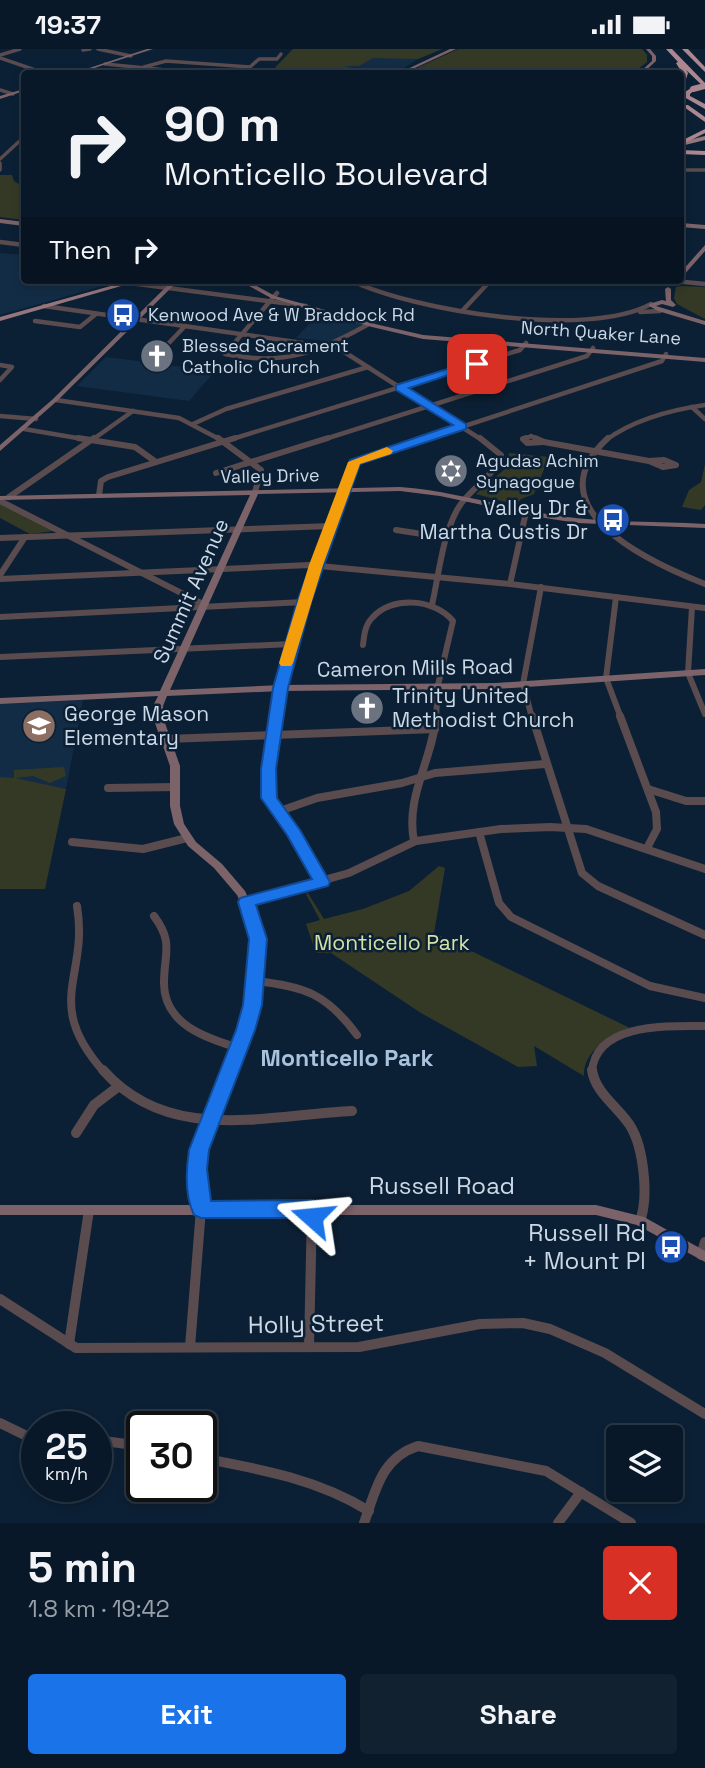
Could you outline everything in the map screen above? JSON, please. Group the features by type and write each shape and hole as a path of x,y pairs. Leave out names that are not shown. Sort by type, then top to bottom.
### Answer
{"highway":[{"path":"668,49 684,70"},
{"path":"668,49 705,86"},
{"path":"677,49 705,78"},
{"path":"686,49 705,64"},
{"path":"686,49 705,70"},
{"path":"705,86 687,93 687,97 705,109"},
{"path":"684,101 705,109"},
{"path":"684,102 705,120"},
{"path":"684,145 705,131"},
{"path":"684,148 705,153"}],"main road":[{"path":"684,146 705,139"},
{"path":"0,319 126,284"}],"street":[{"path":"0,57 20,49"},
{"path":"84,49 91,49"},
{"path":"98,49 131,56"},
{"path":"86,70 151,49"},
{"path":"402,70 447,49"},
{"path":"408,70 454,49"},
{"path":"644,70 654,61 648,49"},
{"path":"144,67 164,61 250,67 259,59 277,59 281,54"},
{"path":"0,57 36,70"},
{"path":"105,64 168,70"},
{"path":"0,90 13,94"},
{"path":"0,98 21,91"},
{"path":"0,170 0,161 21,140"},
{"path":"15,146 21,146"},
{"path":"684,170 705,170"},
{"path":"0,221 21,224"},
{"path":"684,225 705,227"},
{"path":"0,241 21,244"},
{"path":"684,272 705,247"},
{"path":"684,282 705,284"},
{"path":"136,284 166,289 273,297"},
{"path":"0,449 56,400 172,284"},
{"name":"North Quaker Lane","path":"249,284 273,297 371,323"},
{"name":"North Quaker Lane","path":"256,284 273,297 423,337 705,359"},
{"path":"359,284 390,297 463,310 584,320 663,311 674,306"},
{"path":"463,310 487,284"},
{"path":"632,313 653,303 672,284"},
{"path":"668,289 668,300 686,316"},
{"path":"273,297 225,353 277,362 332,346 371,323"},
{"path":"653,303 674,306"},
{"path":"653,303 652,308 705,323"},
{"path":"48,305 332,346 494,447 501,455 497,468 473,487 456,513 432,604"},
{"path":"35,321 80,327 96,314"},
{"path":"168,344 185,325"},
{"path":"99,495 103,479 522,350 526,345"},
{"path":"216,473 587,356 593,350"},
{"path":"322,882 294,833 277,812 268,793 273,735 291,644 316,565 357,460 662,361 665,356"},
{"path":"0,365 12,368 0,380"},
{"path":"193,424 226,408 368,367"},
{"path":"56,400 175,417 224,441 252,461"},
{"path":"705,405 636,421 614,432 592,451 583,469 583,490 601,523 632,548 705,584"},
{"path":"692,407 705,419"},
{"path":"133,411 3,499 203,606"},
{"path":"0,416 36,419"},
{"path":"24,429 135,447 156,462"},
{"path":"544,442 649,461"},
{"name":"Summit Avenue","path":"187,838 179,824 175,806 175,767 158,711 263,472 252,461"},
{"name":"Valley Drive","path":"3,499 400,489 466,497 526,512 601,523 705,526"},
{"path":"510,583 526,512"},
{"path":"0,538 331,526"},
{"path":"396,530 448,538"},
{"path":"0,577 25,537"},
{"path":"0,577 316,565 510,583 705,608"},
{"path":"541,587 523,684 545,764 582,873 592,883 705,935"},
{"path":"616,597 606,678 658,822 647,848"},
{"path":"0,617 304,602"},
{"path":"363,645 369,624 377,614 397,605 432,604 449,613 453,621 438,686 435,729 418,779 411,811 414,841"},
{"path":"692,607 688,673 705,713"},
{"path":"0,657 291,644"},
{"name":"Cameron Mills Road","path":"0,701 281,688 523,684 705,672"},
{"path":"166,739 435,729"},
{"path":"277,812 317,798 458,771 545,764"},
{"path":"108,788 176,787"},
{"path":"648,789 686,801 705,800"},
{"path":"246,902 322,882 369,866 414,841 480,832 565,826 599,832 705,869"},
{"path":"480,832 499,903 511,917 650,986 705,998"},
{"path":"72,842 137,851 161,848 187,838 218,866 246,902 258,939 253,1005 198,1158 201,1209 190,1347"},
{"path":"77,906 81,925 71,979 70,1001 73,1018 86,1050 119,1086 160,1108 210,1121 352,1111"},
{"path":"154,916 168,939 164,984 167,1002 175,1016 200,1036 239,1048"},
{"path":"255,981 291,985 316,992 335,1006 357,1035"},
{"path":"640,1221 644,1210 638,1141 631,1126 597,1084 592,1072 594,1061 602,1049 626,1033 652,1027 705,1026"},
{"path":"76,1133 94,1105 119,1086"},
{"name":"Russell Road","path":"0,1210 564,1208 605,1211 640,1221 704,1251"},
{"path":"309,1347 312,1209"},
{"path":"69,1344 89,1210"},
{"name":"Holly Street","path":"0,1299 76,1348 374,1346 496,1322 546,1326 590,1345 705,1414"},
{"path":"0,1423 21,1436"},
{"path":"364,1523 382,1469 400,1451 418,1445 547,1471 631,1523"},
{"path":"217,1461 311,1482 369,1511"},
{"path":"558,1523 581,1492"}],"shaded area":[{"path":"293,49 443,49 418,59 401,70 273,70"},
{"path":"0,253 21,255 21,284 110,284 0,315"},
{"path":"321,312 363,324 334,342 296,338"},
{"path":"106,357 215,371 189,401 77,386"},
{"name":"George Mason Elementary","path":"83,700 66,789 0,777 0,704"}],"green space":[{"path":"293,49 442,49 418,59 373,58 359,66 344,66 357,70 298,70 301,67 298,70 273,70"},
{"path":"458,49 642,49 647,55 647,62 637,70 412,70"},
{"path":"0,175 12,175 14,181 21,185 21,220 0,217"},
{"path":"676,287 705,287 705,319 677,304 674,298"},
{"path":"509,453 549,457 534,494 521,499 516,505 476,494 506,468"},
{"path":"705,464 705,505 701,510 682,507 689,490 701,482"},
{"path":"0,503 54,531 30,534 0,518"},
{"path":"64,767 66,776 50,783 33,776 15,778 66,789 45,889 0,889 0,777 14,778 14,770"},
{"name":"Monticello Park","path":"439,866 445,868 434,933 630,1028 606,1041 593,1052 585,1067 584,1076 534,1046 537,1066 518,1067 421,1013 331,953 316,953 306,924 320,920 306,894 308,893 324,919 363,909 409,891"}],"slow traffic":[{"path":"286,663 316,565 354,462 387,451"}],"place":[{"name":"Kenwood Ave & W Braddock Rd","path":"123,315"},
{"name":"Blessed Sacrament Catholic Church","path":"157,356"},
{"name":"Agudas Achim Synagogue","path":"451,471"},
{"name":"Valley Dr & Martha Custis Dr","path":"613,520"},
{"name":"Trinity United Methodist Church","path":"367,708"},
{"name":"George Mason Elementary","path":"39,726"},
{"name":"Russell Rd + Mount Pl","path":"671,1247"}],"district":[{"name":"Monticello Park","path":"347,1058"}],"route":[{"path":"312,1217 312,1209 201,1209 197,1169 199,1150 246,1030 253,1005 258,939 246,902 322,882 294,833 269,798 269,769 281,688 304,602 354,462 462,426 400,387 477,364"}]}
